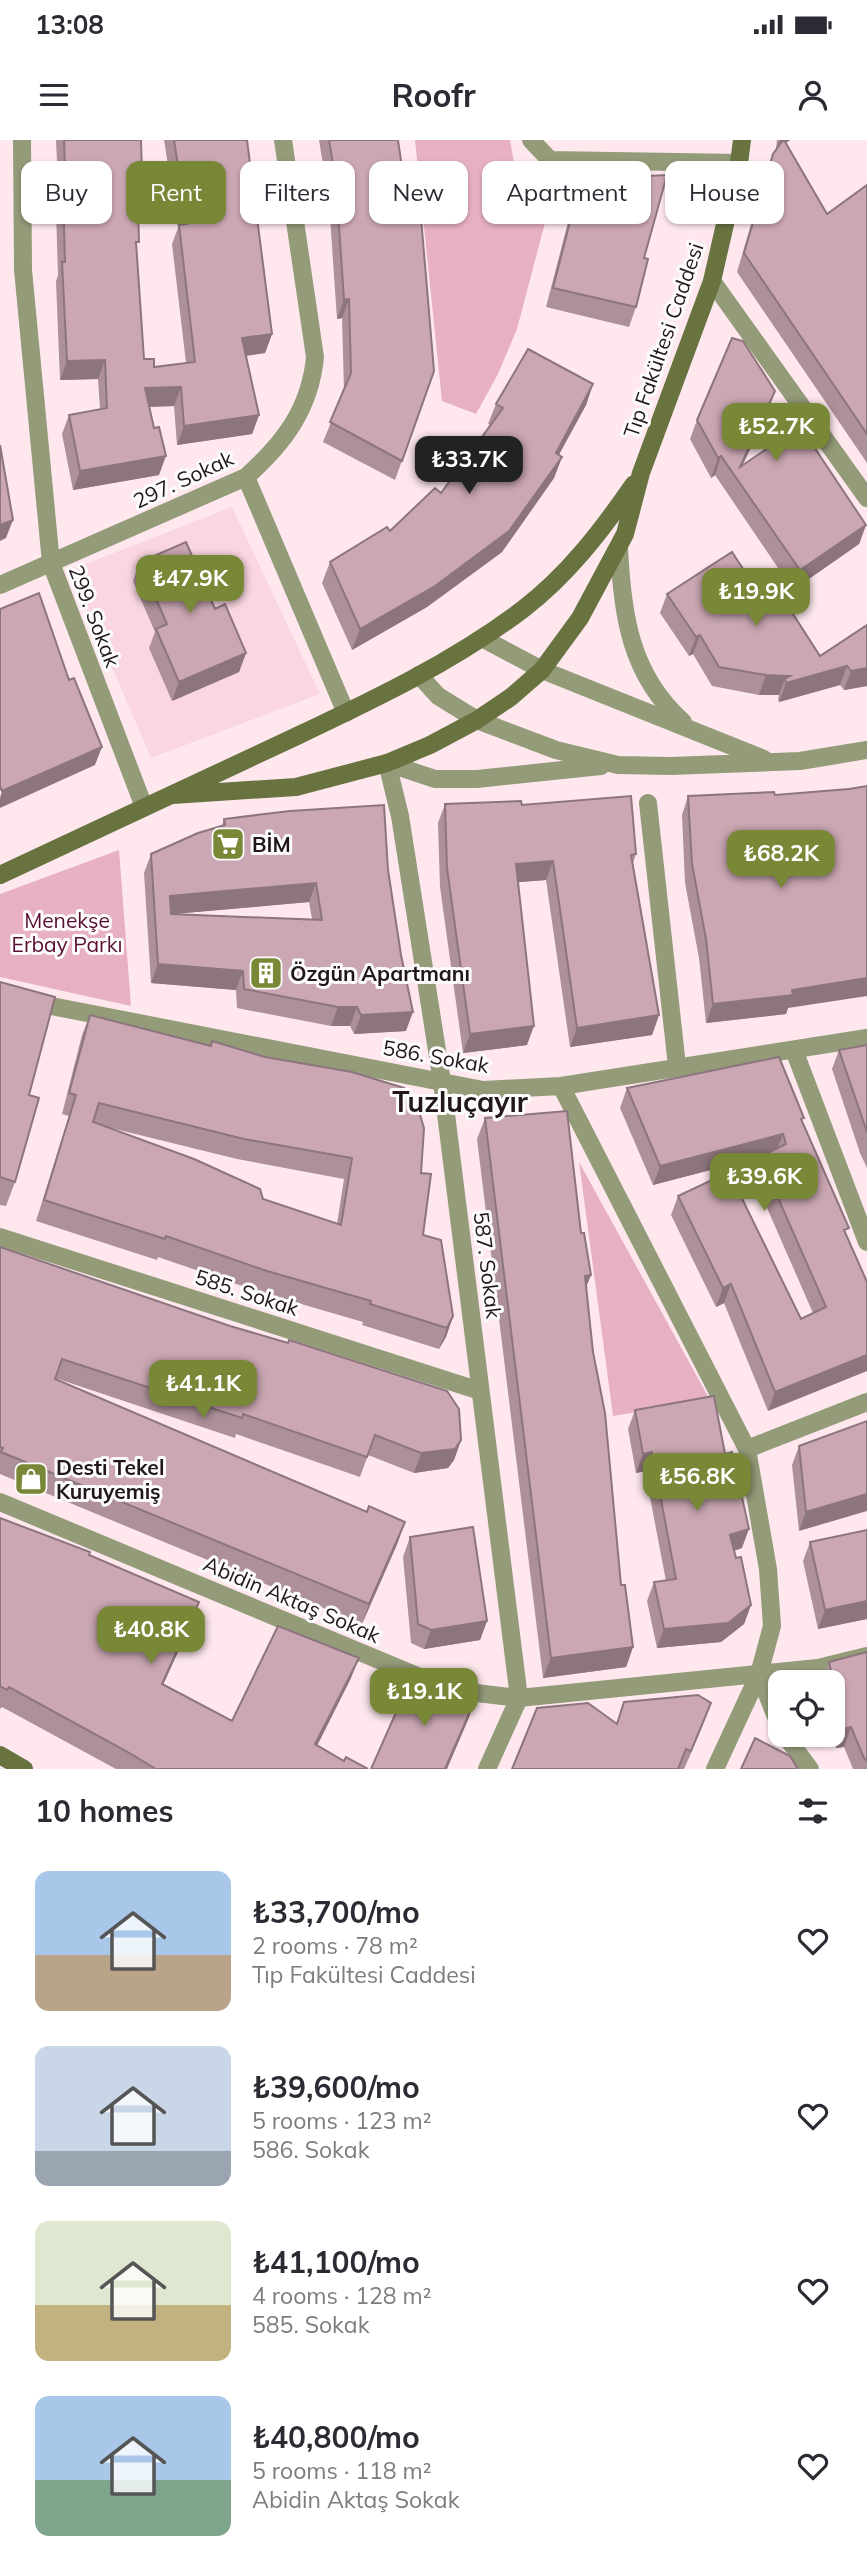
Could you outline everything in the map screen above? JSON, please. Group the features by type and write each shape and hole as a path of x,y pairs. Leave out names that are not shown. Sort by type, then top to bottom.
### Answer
{"main road":[{"name":"Tıp Fakültesi Caddesi","path":"739,161 742,140"},
{"name":"Tıp Fakültesi Caddesi","path":"641,472 712,281 725,224"},
{"path":"173,795 296,787 387,763 430,745 477,720 541,670 580,618 619,547 641,472"},
{"path":"0,875 346,713 482,638 523,609 554,582 599,535 641,472"},
{"path":"0,1755 24,1769"}],"street":[{"name":"299. Sokak","path":"22,140 23,270 51,563 144,807"},
{"name":"297. Sokak","path":"0,585 246,477 268,458 301,414 313,374 314,341 283,140"},
{"path":"531,140 550,160 665,162"},
{"path":"712,281 867,498"},
{"path":"246,477 346,713"},
{"path":"619,547 621,594 631,645 648,683 667,708 693,731"},
{"path":"482,638 541,670 771,762"},
{"path":"419,675 438,696 477,720 556,750 618,765"},
{"path":"387,763 435,779 477,779 618,765 771,762 867,750"},
{"name":"587. Sokak","path":"387,763 400,816 442,1082 519,1698"},
{"path":"648,803 677,1066"},
{"name":"586. Sokak","path":"0,996 483,1090 561,1086 867,1038"},
{"path":"794,1050 867,1242"},
{"path":"561,1086 747,1449 768,1569 772,1626 759,1674 715,1769"},
{"name":"585. Sokak","path":"0,1237 480,1391"},
{"path":"747,1449 867,1402"},
{"name":"Abidin Aktaş Sokak","path":"0,1502 451,1690 519,1698 818,1668 867,1656"},
{"path":"759,1674 768,1697"},
{"path":"487,1769 519,1698"},
{"path":"794,1747 810,1769"}],"shaded area":[{"path":"232,507 320,694 151,758 70,570"}],"green space":[{"path":"415,140 510,140 514,161 482,161 482,224 545,224 517,329 498,374 476,414 442,401 424,224 468,224 468,161 417,161"},
{"name":"Menekşe Erbay Parkı","path":"119,850 131,1006 0,977 0,894"},
{"path":"579,1162 710,1400 613,1416"}],"building":[{"path":"64,140 141,140 142,161 126,161 126,224 138,224 139,242 136,242 144,359 154,359 154,367 195,362 179,225 226,224 226,161 177,161 174,140 247,140 250,161 240,161 240,224 258,224 272,334 242,338 259,415 184,426 181,387 145,388 154,428 159,427 166,456 80,471 69,415 107,408 105,360 67,361 62,262 65,262 64,224 112,224 112,161 65,161"},
{"path":"329,140 398,140 401,161 369,161 369,224 422,224 434,371 402,461 330,422 351,373 349,299 344,300 339,224 355,224 355,161 332,161"},
{"path":"784,140 827,214 867,185 867,434 744,253 752,224 784,224 784,161 771,161"},
{"path":"665,175 665,182 644,258 648,259 636,307 553,288 569,224 651,224 651,176"},
{"path":"732,338 743,341 775,391 740,467 800,426 866,525 800,570 721,456 718,458 697,420"},
{"path":"528,349 593,384 556,453 562,457 509,531 435,586 360,629 330,562 387,527 390,531 435,488 441,493 503,408 496,404"},
{"path":"0,445 13,520 0,525"},
{"path":"186,542 215,609 225,604 246,653 179,682 156,629 167,624 140,562"},
{"path":"732,552 768,607 782,597 820,656 867,625 867,668 851,671 847,666 786,683 785,679 790,676 719,667 700,635 696,637 667,594"},
{"path":"39,593 69,680 74,678 102,747 2,791 0,609"},
{"path":"867,786 867,978 792,990 793,995 713,1004 706,939 692,864 688,796 774,792 775,795"},
{"path":"631,796 636,854 631,855 659,1015 577,1028 553,861 516,864 534,1026 470,1034 447,868 445,804 521,801 522,805"},
{"path":"384,805 388,870 413,1012 361,1015 357,1007 338,1007 244,989 243,971 158,964 151,854 198,833 225,825 224,819 290,811","holes":["316,883 322,920 171,914 170,896"]},
{"path":"0,982 55,997 29,1095 39,1098 15,1182 0,1177"},
{"path":"90,1015 211,1046 212,1041 265,1057 352,1072 404,1088 415,1098 424,1128 421,1173 431,1174 423,1235 441,1240 453,1316 447,1328 370,1304 371,1301 44,1200 76,1095 69,1093","holes":["99,1103 244,1139 352,1158 341,1225 263,1199 260,1189 194,1159 93,1122"]},
{"path":"867,1045 867,1132 839,1050"},
{"path":"779,1057 804,1118 801,1119 849,1228 844,1230 867,1282 867,1355 775,1392 731,1284 723,1288 678,1196 729,1172 801,1319 826,1307 760,1157 786,1144 783,1134 660,1166 627,1088"},
{"path":"567,1111 581,1233 584,1233 591,1275 585,1276 593,1352 605,1413 621,1585 625,1585 633,1647 551,1658 485,1118"},
{"path":"0,1247 230,1326 288,1343 289,1340 447,1391 459,1409 461,1440 455,1449 421,1453 375,1435 367,1457 243,1414 242,1418 62,1359 55,1379 367,1512 369,1506 405,1522 369,1604 1,1452"},
{"path":"714,1396 725,1454 732,1452 749,1529 730,1535 736,1558 741,1557 751,1605 728,1623 664,1629 654,1582 676,1579 652,1452 643,1454 635,1410"},
{"path":"867,1421 867,1494 806,1512 799,1446"},
{"path":"0,1518 90,1552 89,1555 199,1602 162,1684 232,1721 278,1626 359,1658 315,1744 344,1761 346,1757 368,1769 156,1769 9,1687 7,1690 0,1686"},
{"path":"473,1527 487,1621 431,1630 418,1624 410,1537"},
{"path":"867,1530 867,1601 825,1610 810,1542"},
{"path":"867,1652 867,1761 851,1727 845,1728 845,1670 831,1670 829,1662"},
{"path":"413,1674 475,1700 445,1769 371,1769"},
{"path":"698,1695 711,1703 691,1751 686,1749 678,1769 512,1769 537,1708 588,1703 617,1724 624,1702"},
{"path":"755,1738 790,1756 798,1769 741,1769"}],"place":[{"name":"BİM","path":"228,844"},
{"name":"Özgün Apartmanı","path":"266,973"},
{"name":"Desti Tekel Kuruyemiş","path":"31,1479"}],"district":[{"name":"Tuzluçayır","path":"460,1101"}]}
